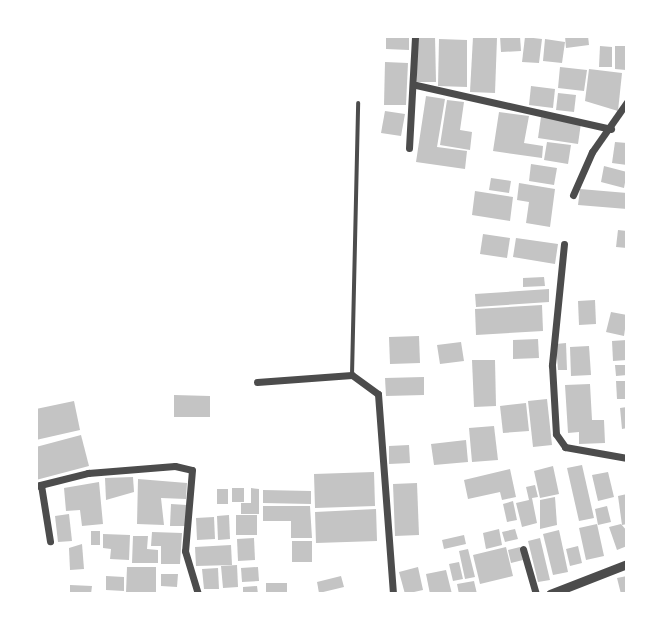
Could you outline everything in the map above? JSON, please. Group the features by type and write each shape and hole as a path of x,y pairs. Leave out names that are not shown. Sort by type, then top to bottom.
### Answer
{"street":[{"path":"409,148 416,85 415,36"},
{"path":"416,85 611,129"},
{"path":"573,195 586,163 627,103"},
{"path":"564,244 552,365 556,434 565,447 627,458"},
{"path":"257,382 352,375 378,394 393,594"},
{"path":"50,541 38,485 88,473 175,466 192,470 185,551 198,594"},
{"path":"523,549 536,594"},
{"path":"550,594 627,564"}],"lane":[{"path":"352,375 358,103"}],"building":[{"path":"386,36 409,36 409,50 386,49"},
{"path":"416,36 435,36 436,82 417,82"},
{"path":"500,36 520,36 521,51 501,52"},
{"path":"565,36 588,36 589,45 566,48"},
{"path":"473,37 497,38 495,93 470,92"},
{"path":"525,37 542,39 539,63 522,62"},
{"path":"439,39 467,40 467,87 438,86"},
{"path":"545,39 565,42 562,63 543,61"},
{"path":"600,46 612,47 612,67 599,67"},
{"path":"615,46 627,46 626,70 615,69"},
{"path":"385,62 408,63 406,105 384,105"},
{"path":"560,67 587,70 584,91 558,88"},
{"path":"589,69 622,73 618,111 585,101"},
{"path":"531,86 555,89 553,108 529,105"},
{"path":"558,93 576,95 574,112 556,110"},
{"path":"426,96 445,99 437,147 467,151 465,169 416,162"},
{"path":"447,100 464,102 460,130 472,132 470,150 440,145"},
{"path":"385,111 405,114 401,136 381,133"},
{"path":"499,112 529,116 524,143 543,146 542,158 493,151"},
{"path":"541,117 581,123 578,144 538,138"},
{"path":"547,142 571,145 568,164 544,160"},
{"path":"615,142 627,143 627,165 612,163"},
{"path":"531,164 557,168 554,185 529,181"},
{"path":"604,166 627,172 624,188 601,182"},
{"path":"491,178 511,181 509,193 489,190"},
{"path":"519,183 555,189 550,227 526,223 529,202 517,200"},
{"path":"580,189 627,193 627,209 578,205"},
{"path":"475,191 513,197 510,221 472,215"},
{"path":"618,230 627,231 627,248 616,247"},
{"path":"483,234 510,238 507,258 480,254"},
{"path":"516,238 558,244 555,264 513,257"},
{"path":"544,277 545,286 523,287 523,278"},
{"path":"549,289 549,302 476,307 475,294"},
{"path":"595,300 596,324 579,325 578,301"},
{"path":"542,305 543,331 476,335 475,309"},
{"path":"611,312 627,315 624,336 606,332"},
{"path":"419,336 420,363 390,364 389,337"},
{"path":"538,339 539,358 513,359 513,340"},
{"path":"627,340 627,360 613,361 612,341"},
{"path":"461,342 464,361 440,364 437,345"},
{"path":"566,343 567,370 558,370 556,344"},
{"path":"589,346 591,375 571,376 570,347"},
{"path":"472,360 495,360 496,406 474,407"},
{"path":"615,365 627,365 627,375 616,376"},
{"path":"424,377 424,395 386,396 385,378"},
{"path":"616,381 627,381 627,399 617,399"},
{"path":"590,384 592,420 604,420 605,443 579,444 579,432 568,433 565,385"},
{"path":"174,395 210,396 210,417 174,417"},
{"path":"547,399 552,445 533,447 528,401"},
{"path":"74,401 80,430 36,440 36,409"},
{"path":"526,403 529,431 503,433 500,406"},
{"path":"627,407 627,428 622,429 620,408"},
{"path":"494,426 498,460 472,462 469,428"},
{"path":"81,435 89,466 36,480 36,447"},
{"path":"466,440 468,462 434,465 431,444"},
{"path":"409,445 410,463 389,464 389,446"},
{"path":"582,465 594,518 579,521 567,468"},
{"path":"553,466 559,494 540,498 534,471"},
{"path":"510,469 516,497 502,500 500,492 468,499 464,480"},
{"path":"374,472 375,506 315,508 314,474"},
{"path":"608,472 614,497 598,501 592,475"},
{"path":"133,477 134,492 106,500 105,478"},
{"path":"138,479 187,483 186,499 161,498 164,525 137,524"},
{"path":"99,482 103,524 82,526 80,510 66,511 64,488"},
{"path":"417,483 419,535 395,536 393,484"},
{"path":"535,485 538,497 532,498 537,523 522,527 516,503 529,500 526,487"},
{"path":"232,488 244,488 244,502 232,502"},
{"path":"251,488 259,489 259,514 241,514 241,503 251,503"},
{"path":"217,489 228,489 228,504 217,504"},
{"path":"263,490 311,491 311,504 263,503"},
{"path":"627,494 627,524 622,525 618,496"},
{"path":"555,497 557,525 540,529 540,500"},
{"path":"513,501 517,520 507,522 503,504"},
{"path":"171,504 187,505 187,526 170,526"},
{"path":"263,506 310,506 312,538 291,538 291,521 263,521"},
{"path":"607,506 611,522 598,525 595,509"},
{"path":"376,509 377,541 316,543 315,512"},
{"path":"69,514 72,541 58,542 55,516"},
{"path":"229,515 230,539 218,540 217,516"},
{"path":"236,515 257,515 257,535 236,535"},
{"path":"214,517 215,539 197,540 196,518"},
{"path":"597,524 604,556 586,560 579,528"},
{"path":"621,524 627,531 627,546 617,550 609,527"},
{"path":"499,529 502,545 486,549 483,533"},
{"path":"515,529 518,539 505,542 502,532"},
{"path":"559,530 568,572 553,575 543,534"},
{"path":"91,531 100,531 100,545 91,545"},
{"path":"152,532 182,533 180,564 161,564 161,546 151,546"},
{"path":"103,534 130,535 129,560 110,559 111,549 103,548"},
{"path":"464,535 466,544 444,549 442,540"},
{"path":"133,536 148,536 147,549 158,550 158,563 132,563"},
{"path":"254,538 255,560 238,561 237,539"},
{"path":"540,538 550,580 538,582 528,541"},
{"path":"292,541 312,541 312,562 292,562"},
{"path":"82,544 84,569 70,570 69,548"},
{"path":"231,545 232,565 196,566 195,547"},
{"path":"578,546 582,563 570,566 566,549"},
{"path":"506,547 513,576 480,584 473,555"},
{"path":"520,547 523,560 511,563 508,550"},
{"path":"468,549 475,577 465,579 459,551"},
{"path":"459,562 463,579 453,581 449,564"},
{"path":"237,565 238,587 223,588 221,566"},
{"path":"127,567 156,567 156,593 126,593"},
{"path":"258,567 259,581 242,582 241,568"},
{"path":"418,567 423,590 405,594 399,572"},
{"path":"218,568 219,589 204,589 202,569"},
{"path":"446,570 452,594 430,594 426,574"},
{"path":"161,574 178,574 177,587 161,586"},
{"path":"106,576 124,577 124,591 106,590"},
{"path":"341,576 344,587 319,593 317,582"},
{"path":"627,576 627,594 621,594 617,578"},
{"path":"474,581 477,594 459,594 457,584"},
{"path":"266,583 287,583 287,594 266,594"},
{"path":"70,585 92,586 91,594 70,594"},
{"path":"257,586 258,594 243,594 243,587"}]}
